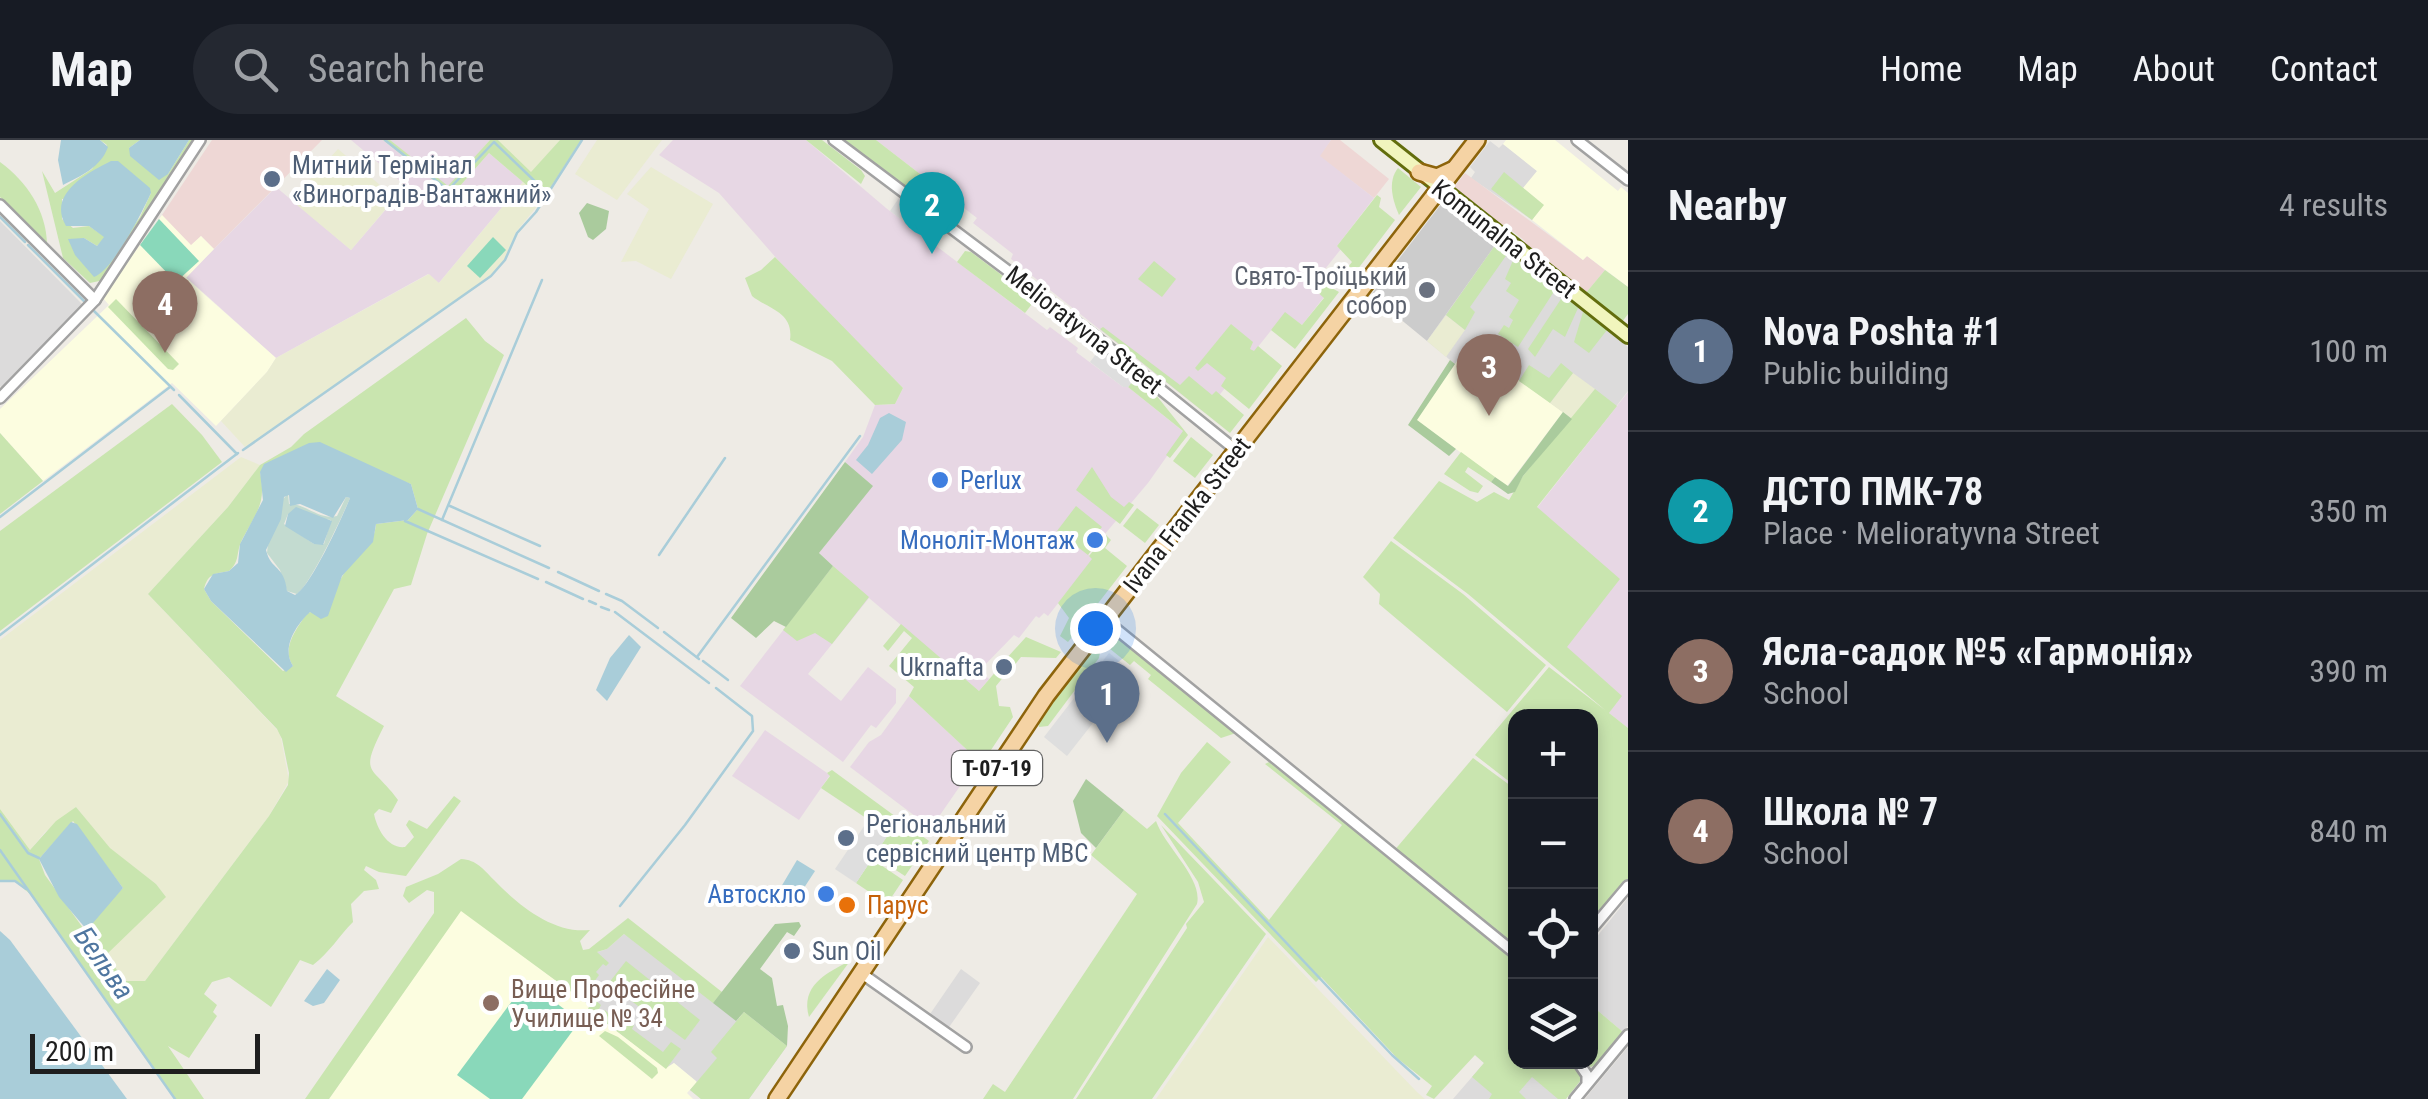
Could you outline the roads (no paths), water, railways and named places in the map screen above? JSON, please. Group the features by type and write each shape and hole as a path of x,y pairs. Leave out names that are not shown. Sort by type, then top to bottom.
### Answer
{"main road":[{"name":"Komunalna Street","path":"1382,140 1628,336"},
{"name":"Ivana Franka Street","path":"777,1099 1036,710 1477,140"},
{"path":"1418,172 1436,177 1456,168"},
{"path":"1418,172 1428,188 1425,208"}],"street":[{"path":"0,398 95,300 200,140"},
{"name":"Melioratyvna Street","path":"834,140 1092,334 1236,450"},
{"path":"1577,140 1628,180"},
{"path":"0,205 95,300"},
{"path":"1105,620 1508,947"},
{"path":"1598,922 1628,886"},
{"path":"861,973 966,1048"},
{"path":"1575,1099 1628,1035"},
{"path":"1583,1069 1587,1085"}],"water":[{"path":"61,140 100,140 108,147 95,165 63,185 58,160"},
{"path":"140,140 189,140 168,174 159,180 130,156 129,148"},
{"path":"111,161 118,161 151,193 118,252 94,277 75,255 68,239 84,238 97,246 104,237 89,226 66,226 62,204 72,186"},
{"path":"889,413 906,422 902,440 872,474 856,460 880,418"},
{"path":"320,442 411,484 418,509 408,520 376,524 373,542 342,576 328,616 321,619 310,612 295,630 289,644 293,666 286,672 211,601 204,589 213,574 229,571 238,563 240,544 263,500 260,472 264,464 309,443","holes":["289,495 290,506 300,504 333,518 346,497 350,498 317,567 295,595 287,591 283,576 266,550 281,519 284,497"]},
{"path":"296,507 332,521 323,545 314,544 285,526 288,514"},
{"path":"629,635 641,647 607,701 596,690 610,658"},
{"path":"71,822 77,824 123,888 87,930 59,897 39,859"},
{"path":"797,860 815,871 798,897 781,887"},
{"path":"0,931 10,940 127,1099 0,1099"},
{"path":"327,969 340,980 324,1003 313,1006 304,1001"}],"waterway":[{"path":"385,140 448,190 494,142 545,191"},
{"path":"243,450 491,276 582,140"},
{"path":"0,217 25,242"},
{"path":"28,245 86,303"},
{"path":"442,520 542,280"},
{"path":"94,311 174,390"},
{"path":"0,517 170,387"},
{"path":"179,395 237,454"},
{"path":"697,657 860,436"},
{"path":"0,635 238,453"},
{"path":"659,555 725,458"},
{"path":"450,506 540,546"},
{"path":"418,509 549,568"},
{"path":"405,521 538,579"},
{"path":"558,572 599,591"},
{"path":"546,582 583,599"},
{"path":"606,594 658,628"},
{"path":"589,601 596,604"},
{"path":"601,607 609,610"},
{"path":"615,612 709,683"},
{"path":"664,632 699,659"},
{"path":"703,661 728,680"},
{"path":"620,906 753,731 752,716 716,688"},
{"path":"0,814 28,853 39,858"},
{"path":"1165,814 1419,1079"},
{"name":"Бельва","path":"0,850 175,1099"},
{"path":"0,881 15,881 26,889"}],"place":[{"name":"Митний Термінал «Виноградів-Вантажний»","path":"272,179"},
{"name":"ДСТО ПМК-78","path":"932,254"},
{"name":"Свято-Троїцький собор","path":"1427,290"},
{"name":"Школа № 7","path":"165,353"},
{"name":"Ясла-садок №5 «Гармонія»","path":"1489,416"},
{"name":"Perlux","path":"940,480"},
{"name":"Моноліт-Монтаж","path":"1095,540"},
{"name":"Ukrnafta","path":"1004,667"},
{"name":"Nova Poshta #1","path":"1107,743"},
{"name":"Регіональний сервісний центр МВС","path":"846,838"},
{"name":"Автоскло","path":"826,894"},
{"name":"Парус","path":"847,905"},
{"name":"Sun Oil","path":"792,951"},
{"name":"Вище Професійне Училище № 34","path":"491,1003"}]}
